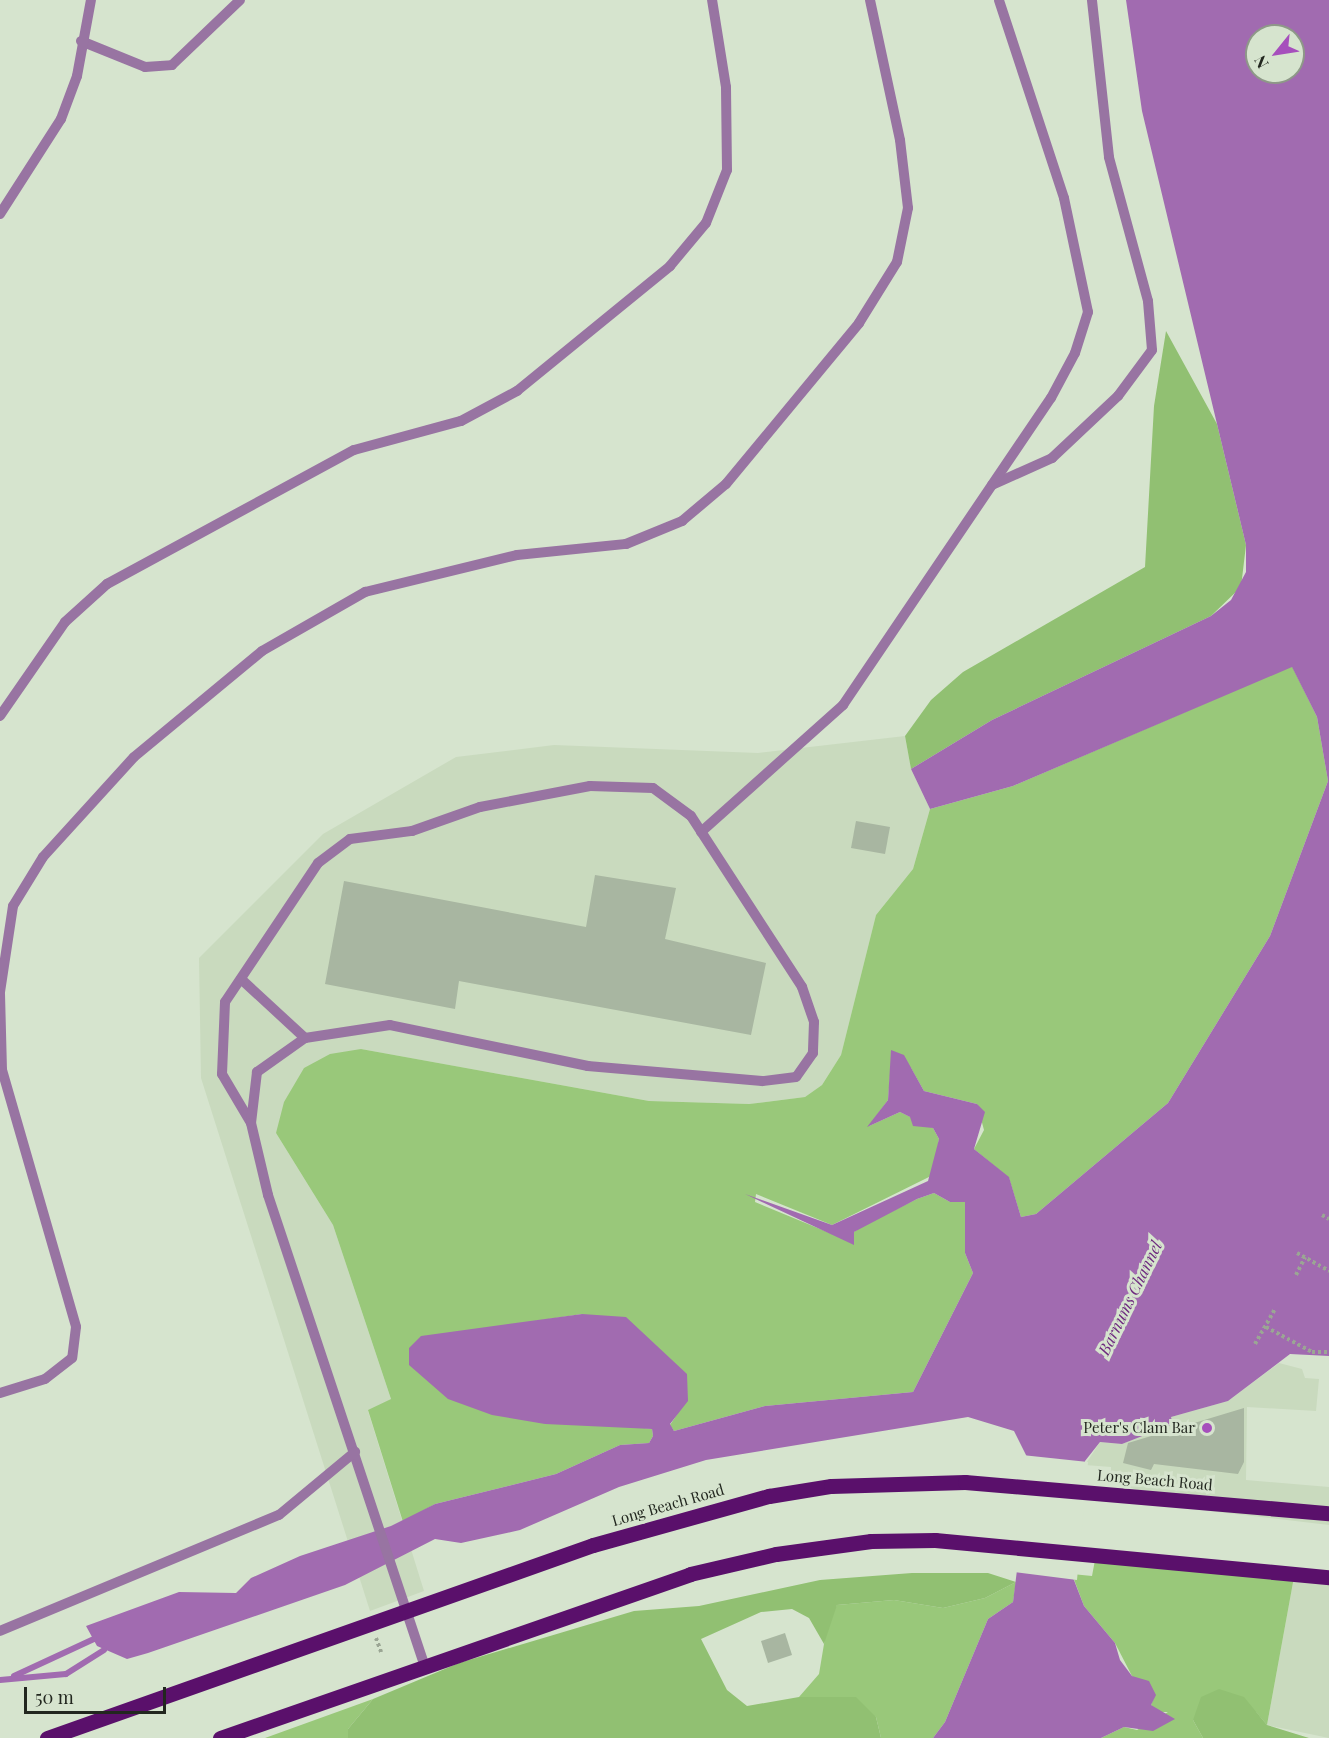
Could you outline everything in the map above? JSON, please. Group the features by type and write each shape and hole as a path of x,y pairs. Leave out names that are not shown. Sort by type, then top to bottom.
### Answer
{"main road":[{"name":"Long Beach Road","path":"47,1738 593,1545 769,1496 899,1482 999,1484 1329,1513"},
{"path":"220,1738 690,1574 776,1554 871,1541 992,1545 1329,1577"}],"lane":[{"path":"0,214 61,119 77,76 81,41 91,0"},
{"path":"81,41 111,58 145,67 172,65 240,0"},
{"path":"0,716 65,622 107,584 354,450 461,421 517,391 670,266 706,223 727,170 726,87 712,0"},
{"path":"0,1393 45,1379 72,1358 76,1327 2,1070 0,993 13,906 43,857 134,757 262,651 365,592 518,555 626,544 682,521 726,484 859,323 897,262 908,208 900,140 870,0"},
{"path":"701,832 843,705 1051,398 1076,353 1088,312 1064,198 999,0"},
{"path":"992,486 1052,458 1118,396 1152,350 1148,301 1109,157 1092,0"},
{"path":"251,1123 257,1071 305,1038 390,1025 588,1066 762,1081 796,1077 813,1053 814,1022 802,987 691,816 653,788 590,786 480,807 412,831 350,839 318,863 225,1002 222,1074 251,1123 268,1196 425,1666"},
{"path":"241,979 305,1038"},
{"path":"0,1631 279,1515 355,1452"}],"path":[{"path":"1322,1215 1329,1219"},
{"path":"1297,1253 1329,1271"},
{"path":"1296,1275 1305,1257"},
{"path":"1255,1344 1275,1309"},
{"path":"1266,1327 1312,1352 1329,1352"},
{"path":"376,1638 381,1652"}],"shaded area":[{"path":"905,736 911,769 930,809 913,869 876,915 841,1055 822,1085 805,1097 749,1104 649,1101 361,1049 276,1133 333,1225 391,1399 368,1411 424,1591 370,1611 201,1078 199,958 323,834 456,757 554,745 758,753"},
{"path":"1279,1363 1302,1369 1305,1378 1319,1379 1316,1411 1247,1407 1246,1480 1329,1487 1329,1525 1209,1511 1111,1482 1111,1467 1085,1465 1100,1442 1122,1444 1173,1424 1171,1417 1228,1401"},
{"path":"1294,1577 1329,1580 1329,1738 1267,1725"}],"green space":[{"path":"1166,331 1217,424 1246,545 1241,587 1211,616 992,720 911,769 905,736 931,700 963,672 1145,567 1154,406"},
{"path":"1292,666 1317,717 1328,781 1270,936 1168,1103 1036,1214 1021,1217 1009,1178 974,1149 984,1130 977,1104 924,1091 911,1068 892,1051 888,1100 869,1126 900,1112 933,1128 939,1139 933,1175 832,1225 756,1194 755,1202 854,1243 854,1232 864,1225 917,1199 934,1193 950,1202 965,1201 965,1253 973,1273 913,1392 765,1406 674,1431 670,1425 678,1413 582,1314 509,1325 545,1424 614,1424 652,1429 653,1436 649,1443 620,1445 556,1474 435,1504 403,1522 368,1410 391,1399 333,1225 276,1133 284,1102 304,1068 330,1054 361,1049 649,1101 749,1104 805,1097 822,1085 841,1055 876,915 913,869 930,809 1013,786"},
{"path":"1095,1560 1294,1577 1267,1725 1256,1712 1193,1720 1203,1738 1101,1738 1124,1727 1137,1730 1168,1712 1156,1712 1151,1705 1155,1695 1132,1676 1115,1643 1084,1606 1072,1574 1092,1576"},
{"path":"912,1573 988,1573 1016,1582 985,1598 943,1608 894,1600 837,1605 824,1644 809,1618 792,1609 761,1612 701,1639 727,1690 747,1706 799,1697 856,1697 876,1717 881,1738 348,1738 348,1729 373,1699 459,1663 634,1611 699,1606 820,1580"},
{"path":"1016,1582 1013,1602 988,1619 945,1722 933,1738 881,1738 876,1717 799,1697 819,1674 828,1620 837,1605 894,1600 943,1608 985,1598"},
{"path":"1219,1689 1244,1697 1267,1725 1309,1738 1203,1738 1193,1720 1201,1697"},
{"path":"373,1699 348,1729 348,1738 265,1738"}],"water":[{"name":"Barnums Channel","path":"1126,0 1329,0 1329,1356 1290,1354 1228,1401 1171,1417 1173,1424 1122,1444 1100,1442 1085,1461 1072,1575 1084,1606 1115,1643 1120,1660 1132,1676 1149,1681 1156,1695 1151,1705 1175,1719 1153,1731 1124,1727 1101,1738 933,1738 945,1722 988,1619 1013,1602 1020,1546 1029,1461 1014,1431 968,1417 706,1460 619,1487 520,1530 461,1543 435,1539 345,1585 148,1653 127,1659 97,1646 86,1626 179,1592 236,1593 251,1578 300,1556 391,1526 435,1504 556,1474 620,1445 649,1443 653,1436 652,1429 545,1424 492,1415 448,1399 409,1365 409,1348 421,1336 582,1314 626,1317 687,1374 688,1401 670,1424 674,1431 765,1406 913,1392 973,1273 965,1253 965,1202 950,1202 934,1193 917,1199 854,1232 854,1245 745,1194 832,1225 928,1181 939,1139 933,1128 913,1126 910,1117 900,1112 867,1127 888,1100 891,1050 904,1055 924,1091 977,1104 985,1112 974,1149 1009,1177 1021,1217 1036,1214 1168,1103 1270,936 1328,781 1317,717 1292,667 1013,786 930,809 911,769 992,720 1211,616 1231,600 1246,572 1246,545 1142,111"}],"pier":[{"path":"1022,1455 1088,1462 1077,1580 1014,1572"}],"building":[{"path":"856,821 890,827 885,854 851,848"},
{"path":"595,875 676,888 665,939 766,963 751,1035 459,981 455,1009 325,984 344,881 586,927"},
{"name":"Peter's Clam Bar","path":"1244,1408 1244,1462 1238,1474 1154,1464 1151,1470 1123,1463 1128,1443"},
{"path":"785,1633 792,1655 768,1663 761,1641"}],"waterway":[{"path":"14,1676 94,1639"},
{"path":"0,1680 66,1674 104,1650"}],"place":[{"name":"Peter's Clam Bar","path":"1207,1428"}]}
